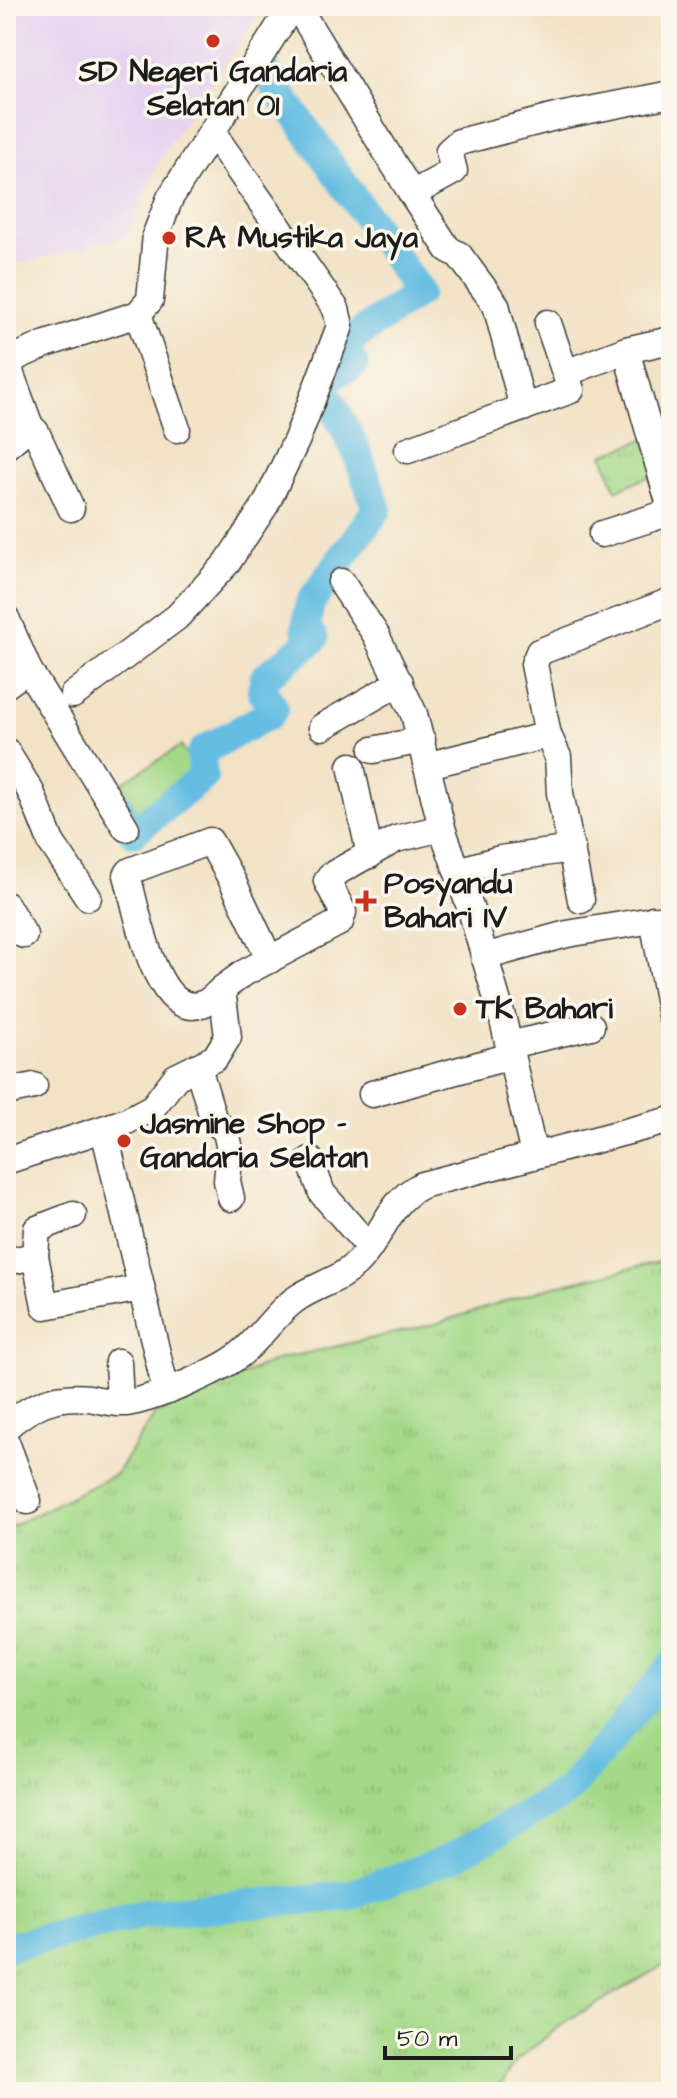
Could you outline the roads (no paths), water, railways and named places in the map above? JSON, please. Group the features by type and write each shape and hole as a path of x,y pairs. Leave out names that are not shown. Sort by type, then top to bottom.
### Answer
{"street":[{"path":"71,508 30,426 8,360 138,314 153,293 153,252 161,217 212,132 295,6 448,249 459,255 496,305 520,356 523,408"},
{"path":"412,194 454,171 449,151 459,142 559,116 671,94"},
{"path":"73,695 177,617 227,563 266,504 297,439 340,326 336,309 212,132"},
{"path":"138,314 177,429"},
{"path":"408,450 571,390 548,323"},
{"path":"566,373 626,350 671,340"},
{"path":"602,534 671,511 626,350"},
{"path":"6,446 30,426"},
{"path":"341,582 400,682 426,753 442,828 484,957 534,1155"},
{"path":"581,900 560,793 558,757 548,735 534,664 539,652 671,601"},
{"path":"6,618 26,665 126,828"},
{"path":"6,685 26,665"},
{"path":"322,727 400,682"},
{"path":"373,750 426,753 548,735"},
{"path":"6,751 31,792 51,842 88,897"},
{"path":"351,766 370,855"},
{"path":"270,960 210,841 130,871 127,875 153,965 167,994 182,1005 195,1006 340,922 343,912 328,878 404,835 442,828"},
{"path":"458,871 500,859 572,849"},
{"path":"6,905 24,935"},
{"path":"484,957 567,934 662,918 671,1015"},
{"path":"6,1161 104,1130 153,1107 176,1077 215,1058 227,1043 222,989"},
{"path":"372,1094 591,1026"},
{"path":"198,1067 214,1121 226,1131 230,1150 227,1181 231,1198"},
{"path":"6,1092 34,1086"},
{"path":"6,1427 28,1408 58,1398 120,1402 166,1391 238,1357 287,1306 300,1296 334,1282 360,1261 407,1192 440,1178 671,1120"},
{"path":"104,1130 166,1391"},
{"path":"310,1160 322,1193 369,1247"},
{"path":"73,1215 37,1229 35,1256 45,1306 141,1288"},
{"path":"6,1262 35,1256"},
{"path":"118,1362 120,1402"},
{"path":"6,1442 28,1501"}],"waterway":[{"path":"115,803 133,832 203,777 201,754 204,750 270,714 274,708 262,691 265,677 314,639 306,628 310,603 377,509 356,450 324,388 331,376 354,365 342,346 419,292 262,67"},
{"path":"6,1947 149,1913 347,1896 449,1859 566,1793 671,1667"}],"place":[{"name":"SD Negeri Gandaria Selatan 01","path":"213,41"},
{"name":"RA Mustika Jaya","path":"169,238"},
{"name":"Posyandu Bahari IV","path":"366,901"},
{"name":"TK Bahari","path":"460,1009"},
{"name":"Jasmine Shop - Gandaria Selatan","path":"124,1141"}]}
